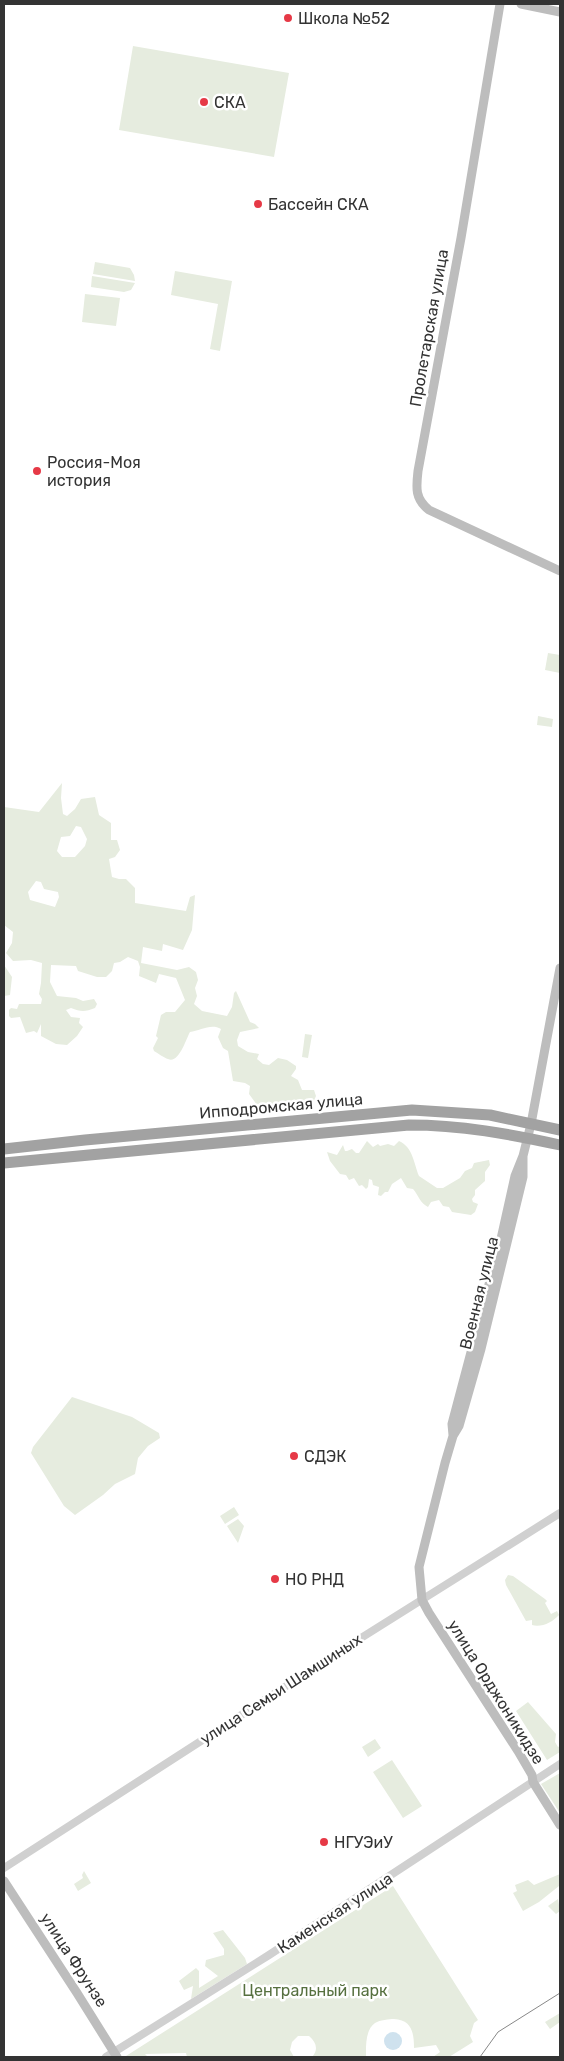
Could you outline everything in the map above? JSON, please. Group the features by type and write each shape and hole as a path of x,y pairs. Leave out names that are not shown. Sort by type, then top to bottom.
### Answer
{"highway":[{"name":"Ипподромская улица","path":"4,1149 412,1110 490,1115 560,1130"},
{"path":"392,1112 398,1116 398,1121 394,1126"},
{"name":"Ипподромская улица","path":"4,1164 394,1126 455,1126 560,1145"}],"main road":[{"name":"Пролетарская улица","path":"500,4 461,238 418,471 416,492 422,504 429,510 560,571"},
{"path":"521,4 560,12"},
{"name":"Военная улица","path":"422,1600 419,1568 453,1436 452,1424 504,1240 515,1176 523,1156 531,1124 560,968"},
{"name":"улица Орджоникидзе","path":"422,1600 518,1751 532,1775 533,1782 560,1824"},
{"name":"улица Фрунзе","path":"4,1881 112,2056"}],"street":[{"name":"улица Семьи Шамшиных","path":"4,1868 560,1513"},
{"name":"Каменская улица","path":"112,2056 560,1764"}],"green space":[{"name":"СКА","path":"133,46 289,73 274,157 119,130"},
{"path":"95,262 130,268 135,281 93,274"},
{"path":"175,271 232,281 220,351 210,349 218,304 171,295"},
{"path":"92,276 135,283 131,290 124,292 91,287"},
{"path":"85,294 120,298 116,326 82,322"},
{"path":"548,653 560,655 560,673 545,670"},
{"path":"538,716 553,719 552,727 537,725"},
{"path":"62,783 63,814 67,816 75,809 81,799 95,797 99,815 111,823 111,840 117,840 120,850 115,857 109,859 112,877 126,879 135,888 135,903 186,911 190,897 195,895 192,930 183,950 163,944 162,951 143,947 141,963 177,970 189,967 196,972 198,980 195,988 197,996 194,1004 202,1011 227,1016 232,1007 236,991 250,1022 259,1028 240,1032 237,1040 238,1046 248,1052 259,1054 257,1059 263,1064 269,1065 278,1058 287,1060 296,1066 291,1076 298,1080 302,1090 314,1090 316,1096 313,1103 289,1112 280,1110 272,1112 260,1109 249,1094 250,1086 233,1081 228,1051 223,1048 218,1037 221,1029 217,1027 190,1032 179,1054 172,1060 154,1051 153,1048 158,1038 156,1036 161,1015 166,1012 175,1012 185,1000 176,978 159,974 156,983 139,976 140,967 138,961 128,957 114,963 112,971 106,977 97,977 78,971 76,966 51,965 50,982 57,996 76,998 83,1001 94,999 97,1004 95,1008 86,1011 71,1008 66,1010 71,1017 80,1018 79,1023 83,1027 67,1045 56,1044 41,1036 41,1024 37,1033 34,1031 26,1033 20,1017 11,1018 9,1016 9,1010 11,1008 17,1009 19,1004 41,1004 42,999 39,994 42,963 31,960 13,961 6,953 12,943 13,932 4,925 4,807 39,812","holes":["76,826 81,827 87,839 85,846 75,857 62,857 57,851 61,837 70,836","36,881 41,882 44,889 58,892 59,897 55,907 30,900 28,892"]},
{"path":"4,965 12,977 10,995 4,996"},
{"path":"305,1034 312,1035 308,1058 302,1057"},
{"path":"367,1141 373,1147 378,1144 380,1146 388,1144 394,1146 399,1141 404,1144 412,1156 419,1176 437,1188 443,1188 460,1178 465,1171 472,1168 474,1163 489,1160 490,1165 485,1172 485,1181 475,1190 475,1195 472,1199 473,1202 478,1204 475,1212 471,1215 452,1212 449,1207 443,1206 439,1200 431,1202 428,1207 421,1201 413,1189 407,1188 401,1178 392,1184 388,1192 381,1196 378,1195 379,1187 373,1185 372,1180 369,1179 366,1189 362,1185 359,1186 354,1178 349,1180 346,1175 340,1174 330,1161 327,1152 337,1155 343,1145 345,1151 352,1149 359,1153"},
{"path":"72,1397 132,1417 159,1433 160,1438 148,1446 138,1458 135,1474 115,1484 75,1515 64,1506 31,1453 33,1447"},
{"path":"234,1507 239,1515 225,1524 220,1516"},
{"path":"238,1519 244,1526 238,1543 227,1526"},
{"path":"508,1575 513,1576 545,1599 551,1614 557,1611 559,1615 554,1620 539,1626 532,1625 532,1620 526,1621 506,1585 505,1580"},
{"path":"528,1702 556,1734 555,1742 558,1747 560,1746 560,1752 547,1760 516,1711"},
{"path":"375,1739 381,1748 368,1757 362,1747"},
{"path":"392,1760 422,1806 403,1818 373,1772"},
{"path":"560,1773 560,1813 541,1784"},
{"path":"84,1871 91,1883 78,1891 74,1884 83,1878"},
{"path":"560,1874 559,1886 539,1902 523,1911 513,1893 517,1891 515,1885 528,1880 534,1885"},
{"name":"Центральный парк","path":"393,1886 478,2020 474,2023 470,2036 473,2042 449,2057 433,2057 440,2052 436,2045 414,2048 411,2028 405,2022 392,2019 379,2021 369,2030 366,2057 312,2057 316,2046 309,2036 298,2036 292,2042 290,2050 294,2057 187,2057 186,2053 145,2054 148,2057 126,2056"},
{"path":"558,1899 560,1911 556,1914 548,1906"},
{"path":"223,1930 245,1958 247,1964 191,1999 193,1986 184,1990 179,1981 196,1968 199,1971 199,1988 218,1976 205,1966 206,1960 224,1955 224,1949 213,1933"},
{"path":"560,2013 560,2022 550,2029 545,2022"}],"water":[{"path":"389,2032 397,2032 402,2037 400,2048 389,2050 384,2045 384,2037"}],"tram line":[{"path":"480,2057 498,2032 560,1993"}],"place":[{"name":"Школа №52","path":"288,18"},
{"name":"СКА","path":"204,102"},
{"name":"Бассейн СКА","path":"258,204"},
{"name":"Россия-Моя история","path":"37,471"},
{"name":"СДЭК","path":"294,1456"},
{"name":"НО РНД","path":"275,1579"},
{"name":"НГУЭиУ","path":"324,1842"}]}
